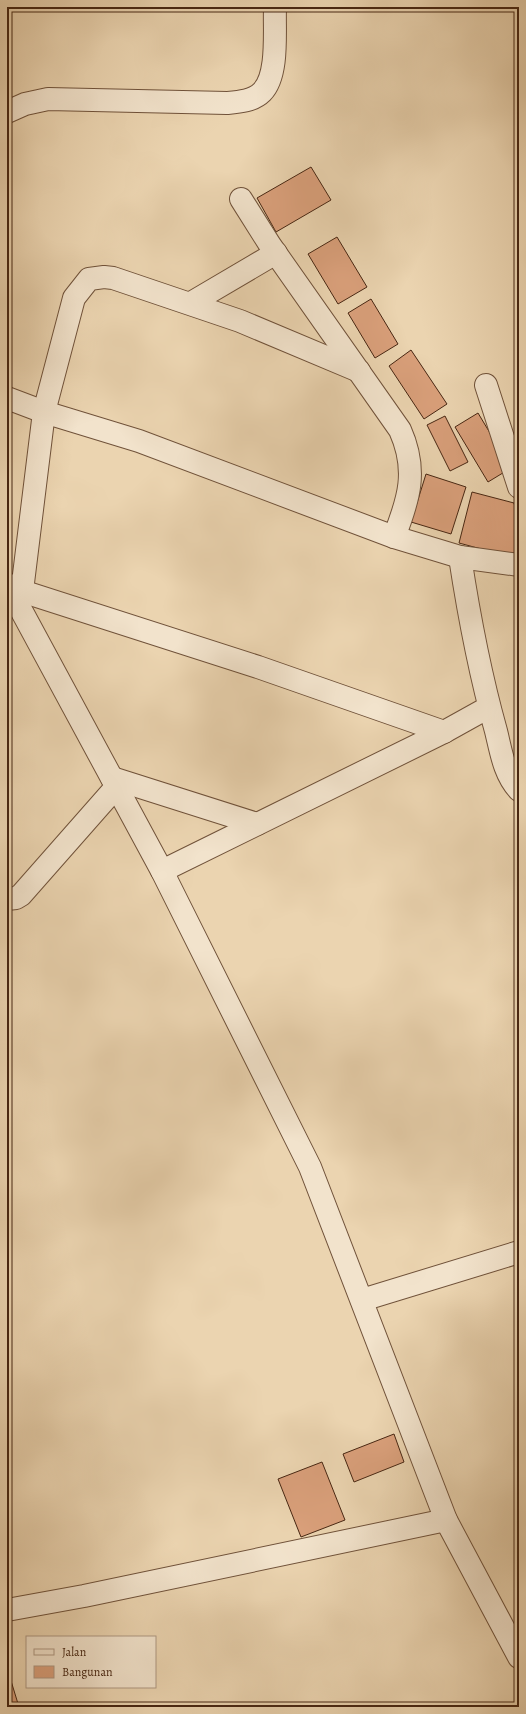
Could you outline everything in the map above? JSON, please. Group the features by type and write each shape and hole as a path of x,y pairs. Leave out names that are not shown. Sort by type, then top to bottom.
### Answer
{"street":[{"path":"7,112 25,104 48,99 227,103 251,99 262,93 272,74 275,7"},
{"path":"241,199 276,253 400,430 407,445 410,462 406,506 394,537"},
{"path":"191,303 276,253"},
{"path":"359,371 240,321 191,303 113,278 104,277 89,279 74,298 44,412 13,587 162,871 310,1167 446,1520 519,1657"},
{"path":"486,385 519,487"},
{"path":"7,398 44,412 139,441 394,537 460,557 519,565"},
{"path":"460,557 469,614 489,707 504,764 509,777 519,790"},
{"path":"13,587 258,667 444,732"},
{"path":"162,871 444,732 489,707"},
{"path":"114,782 257,824"},
{"path":"7,899 21,895 114,782"},
{"path":"362,1300 519,1252"},
{"path":"7,1610 84,1596 446,1520"}],"building":[{"path":"311,167 331,200 276,232 257,198"},
{"path":"337,237 367,287 338,304 308,254"},
{"path":"371,299 398,344 375,358 348,313"},
{"path":"411,350 447,404 424,419 389,366"},
{"path":"478,413 511,468 488,482 455,427"},
{"path":"445,416 468,462 450,471 427,425"},
{"path":"426,474 466,487 451,534 411,522"},
{"path":"472,492 514,503 519,524 518,559 459,543"},
{"path":"394,1434 404,1462 354,1482 343,1454"},
{"path":"322,1462 345,1520 301,1537 278,1479"},
{"path":"8,1671 19,1707 7,1707"}]}
